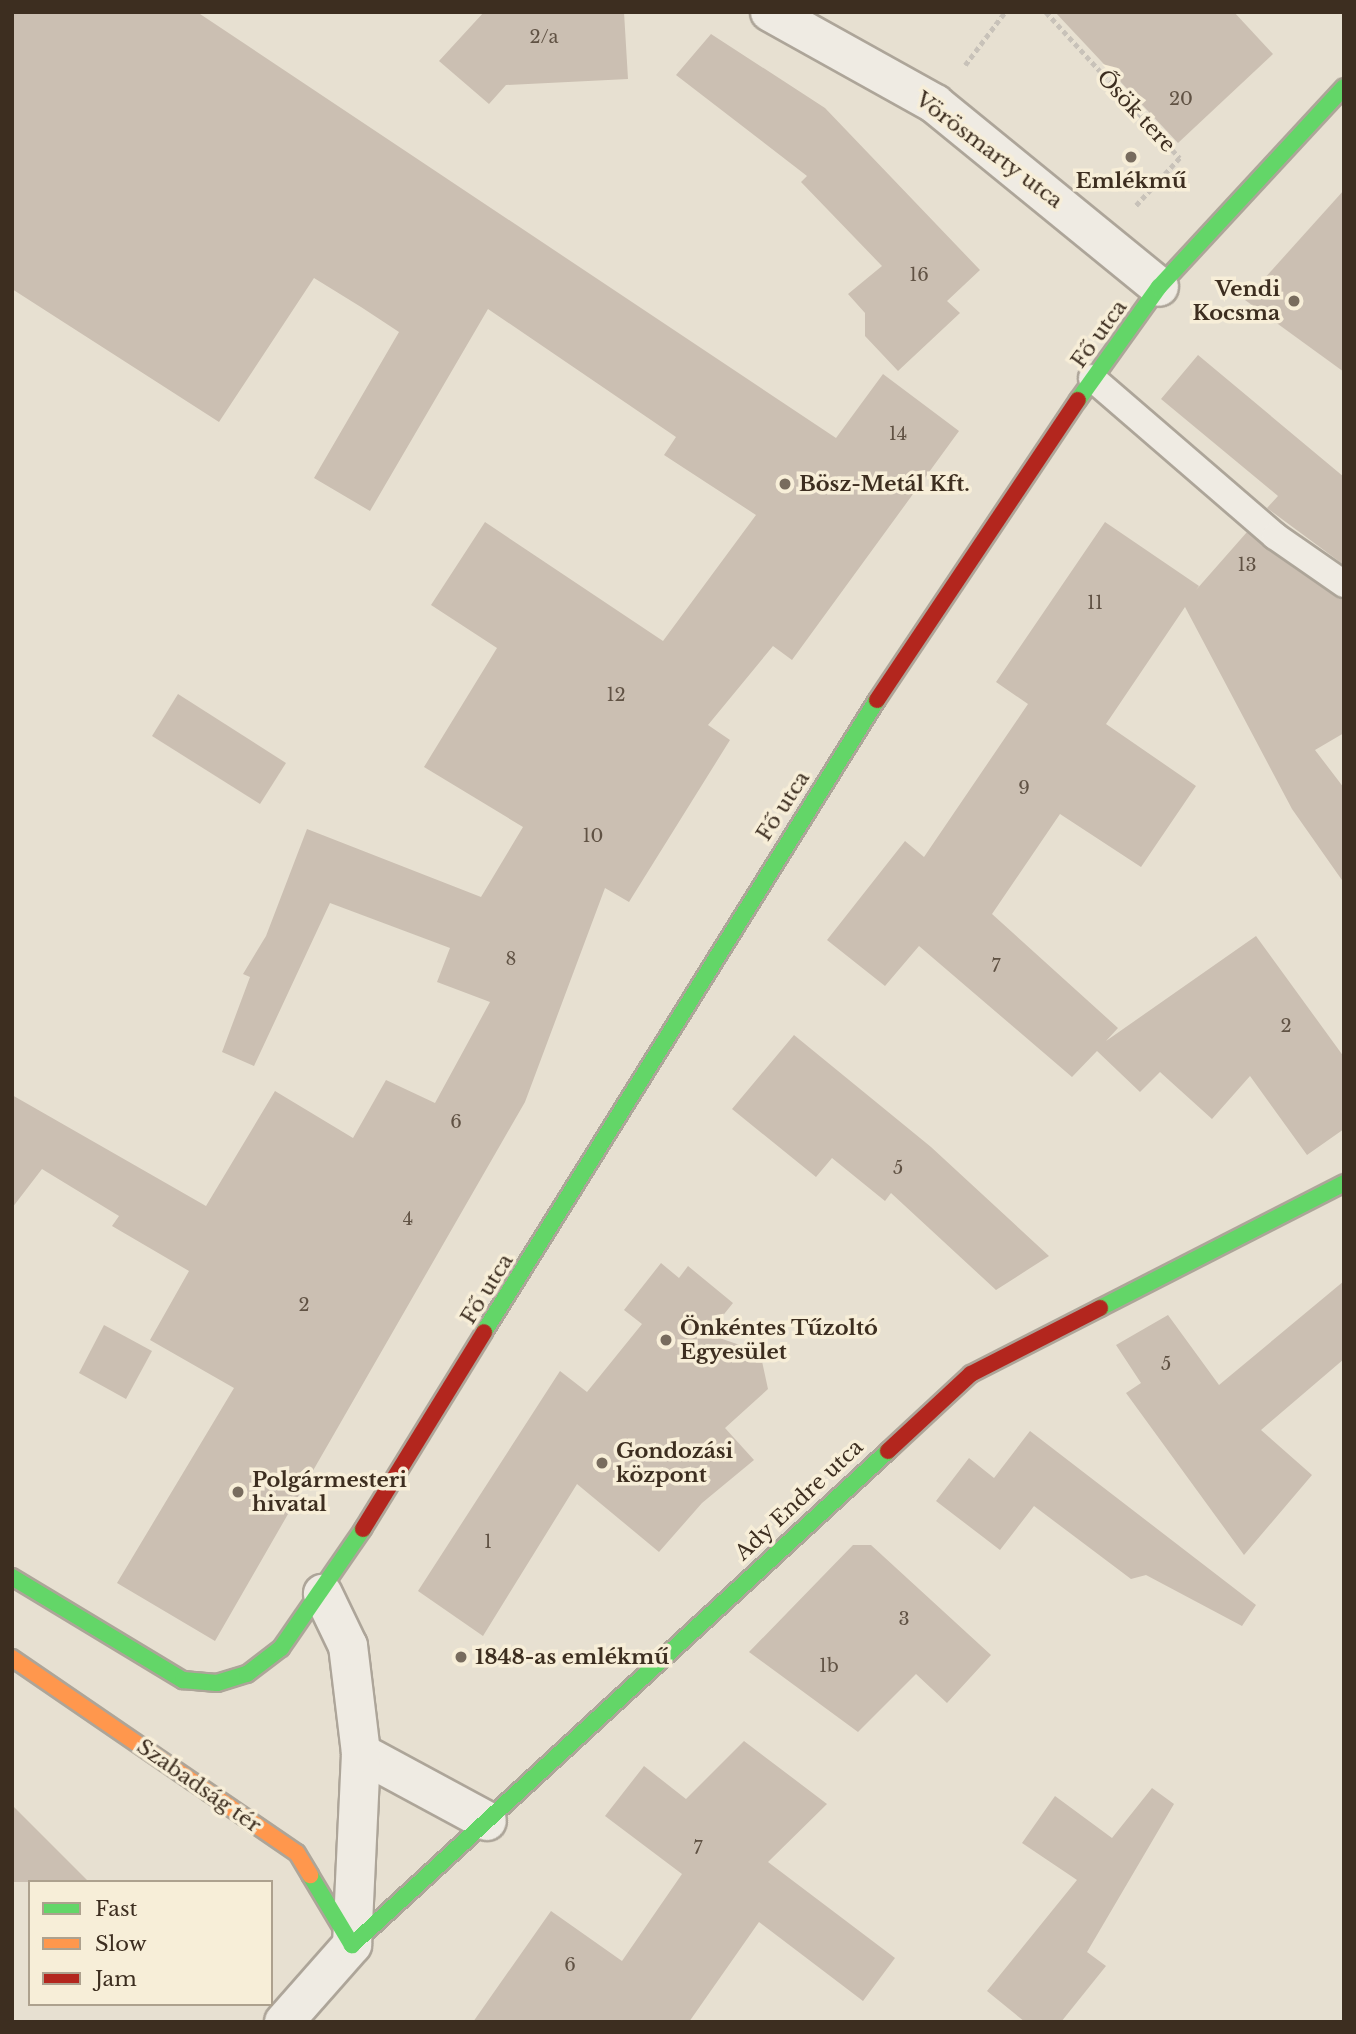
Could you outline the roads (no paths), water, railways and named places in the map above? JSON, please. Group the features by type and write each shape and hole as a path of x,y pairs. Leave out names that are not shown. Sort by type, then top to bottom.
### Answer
{"street":[{"name":"Vörösmarty utca","path":"770,12 936,104 1159,287"},
{"name":"Fő utca","path":"12,1577 154,1666 183,1680 217,1683 247,1674 281,1648 323,1594 768,869 1092,378 1159,287 1344,86"},
{"name":"Ady Endre utca","path":"352,1945 971,1374 1344,1183"},
{"path":"284,2022 352,1945 361,1753 348,1646 323,1594"},
{"name":"Szabadság tér","path":"12,1658 297,1853 352,1945"},
{"path":"361,1753 487,1821"}],"lane":[{"path":"1092,378 1275,536 1344,584"}],"place":[{"name":"Emlékmű","path":"1131,157"},
{"name":"Vendi Kocsma","path":"1294,301"},
{"name":"Bösz-Metál Kft.","path":"785,484"},
{"name":"Önkéntes Tűzoltó Egyesület","path":"666,1340"},
{"name":"Gondozási központ","path":"602,1463"},
{"name":"Polgármesteri hivatal","path":"238,1492"},
{"name":"1848-as emlékmű","path":"461,1657"}]}
